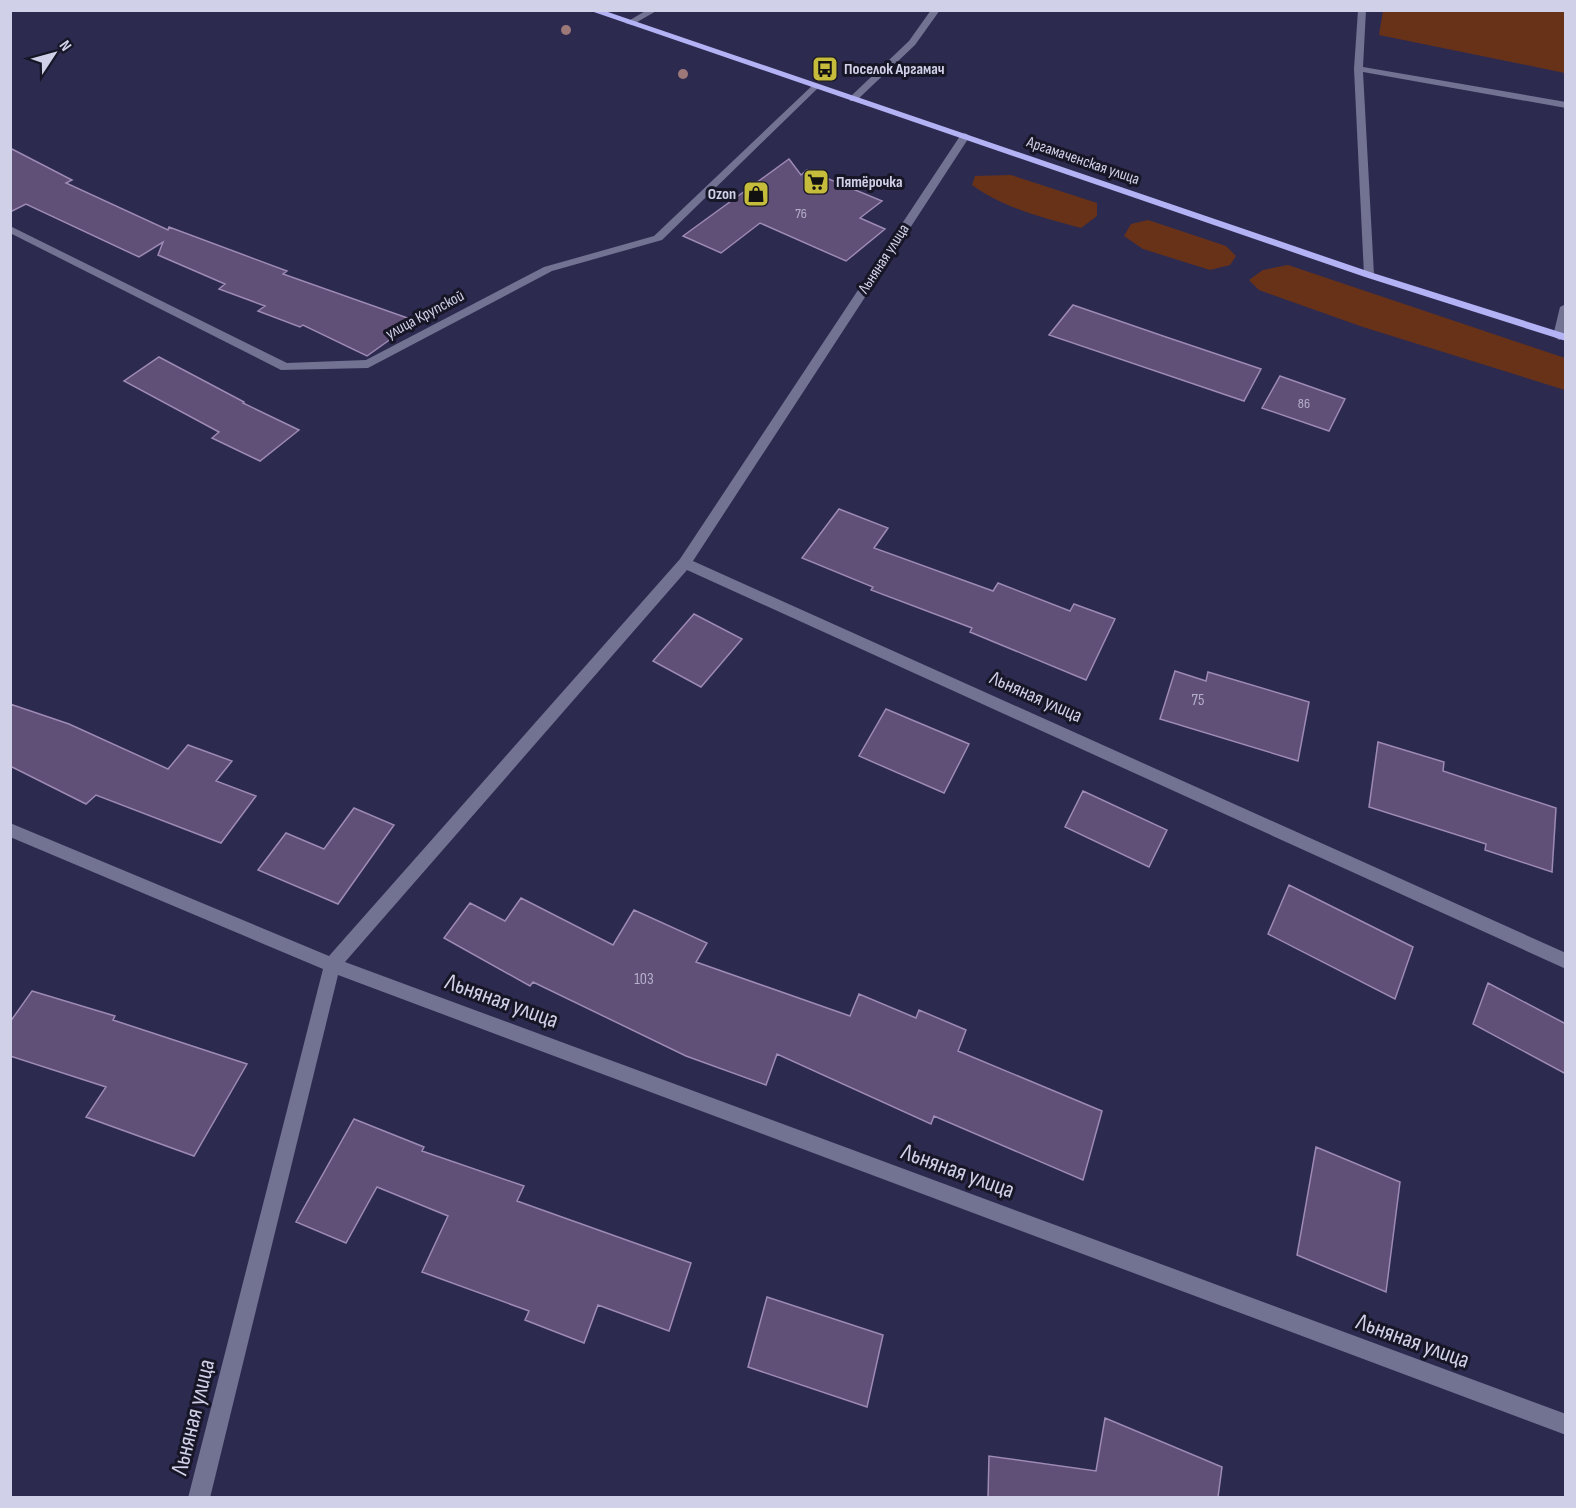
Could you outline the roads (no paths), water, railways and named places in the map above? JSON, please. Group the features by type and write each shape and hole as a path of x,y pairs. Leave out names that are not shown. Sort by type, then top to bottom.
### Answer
{"main road":[{"name":"Аргамаченская улица","path":"592,10 1369,275 1562,337"}],"street":[{"path":"629,23 654,10"},
{"path":"853,99 912,43 936,10"},
{"path":"1362,10 1358,69 1369,275"},
{"path":"1358,69 1566,105"},
{"name":"улица Крупской","path":"10,229 285,367 368,364 548,269 658,238 814,86"},
{"name":"Льняная улица","path":"199,1497 332,965 685,563 965,136"},
{"path":"1562,337 1566,307"},
{"name":"Льняная улица","path":"685,563 1566,961"},
{"name":"Льняная улица","path":"10,830 332,965 1566,1425"}],"place":[{"name":"Поселок Аргамач","path":"825,69"},
{"name":"Пятёрочка","path":"816,182"},
{"name":"Ozon","path":"756,194"}]}
